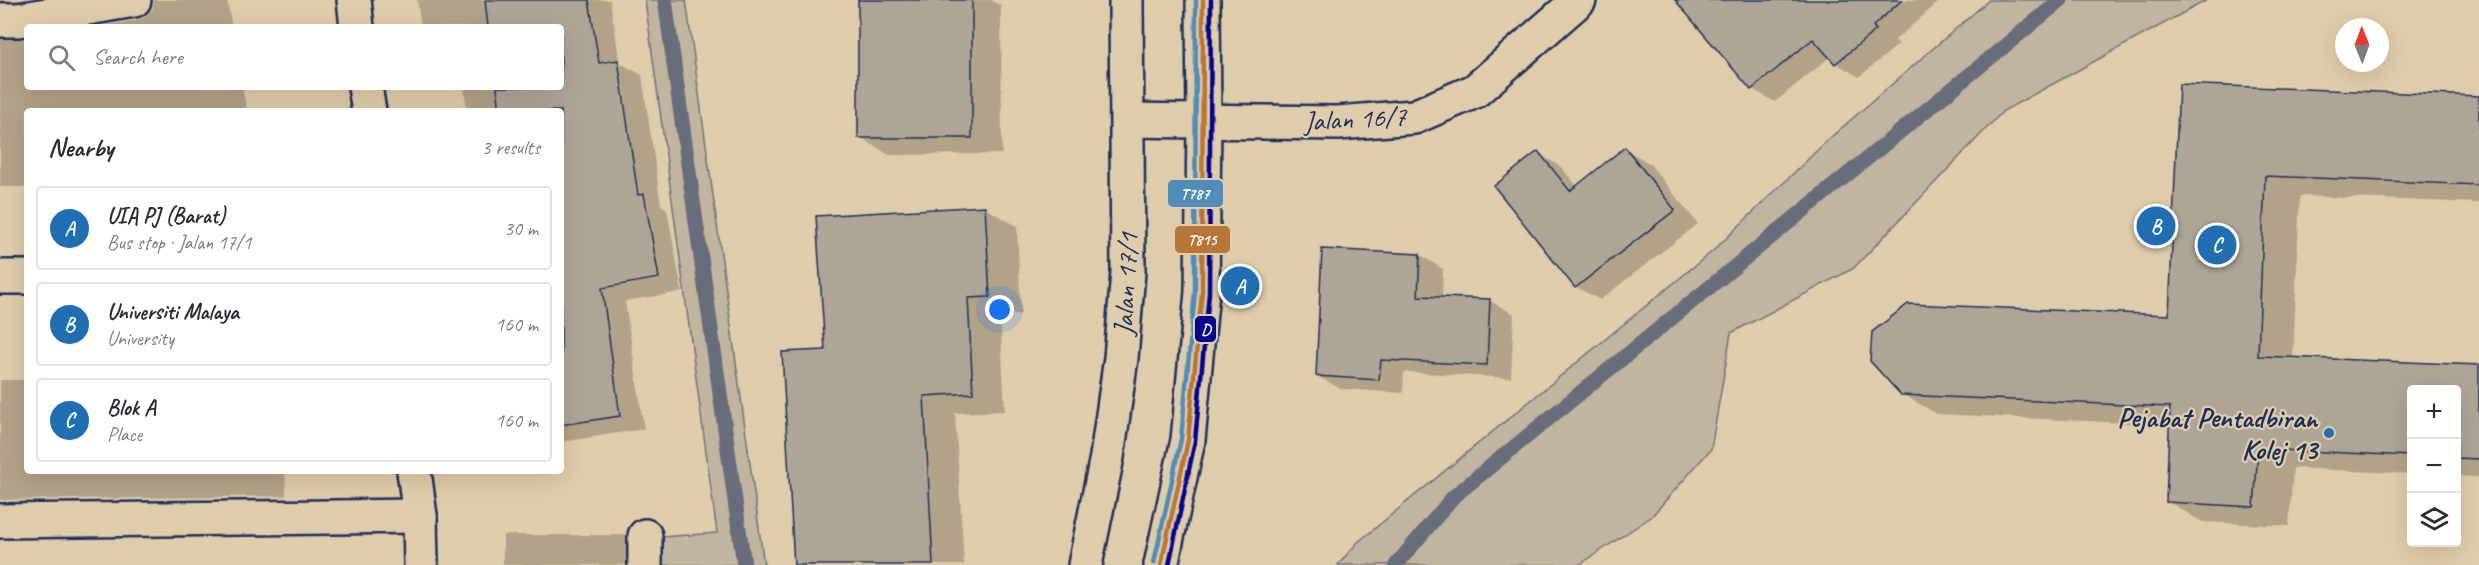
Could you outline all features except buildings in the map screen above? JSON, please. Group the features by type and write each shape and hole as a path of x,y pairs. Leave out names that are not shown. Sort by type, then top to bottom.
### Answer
{"street":[{"path":"0,20 18,20 134,0"},
{"path":"354,0 357,24"},
{"name":"Jalan 17/1","path":"1085,565 1107,457 1122,347 1128,272 1126,0"},
{"path":"1161,565 1188,440 1201,303 1204,122 1203,0"},
{"name":"Jalan 16/7","path":"1128,120 1338,123 1414,117 1475,91 1579,0"},
{"path":"366,90 368,108"},
{"path":"0,277 24,277"},
{"path":"414,474 420,516 421,565"},
{"path":"0,521 420,516"}],"shaded area":[{"path":"645,0 686,0 764,565 662,565 661,537 717,533"},
{"path":"1989,0 2207,0 2003,111 1854,268 1731,333 1711,449 1651,517 1579,565 1338,565 1357,543 1714,250 1830,138"}],"waterway":[{"path":"665,0 744,565"},
{"path":"1396,565 1453,497 2061,0"}],"transit line":[{"name":"T787","path":"1154,563 1181,439 1195,292 1196,0"},
{"name":"T815","path":"1161,565 1188,440 1202,292 1203,0"},
{"name":"D","path":"1169,565 1195,441 1209,293 1211,0"}],"place":[{"name":"Universiti Malaya","path":"2156,226"},
{"name":"Blok A","path":"2217,245"},
{"name":"UIA PJ (Barat)","path":"1240,286"},
{"name":"Pejabat Pentadbiran Kolej 13","path":"2329,433"}]}
